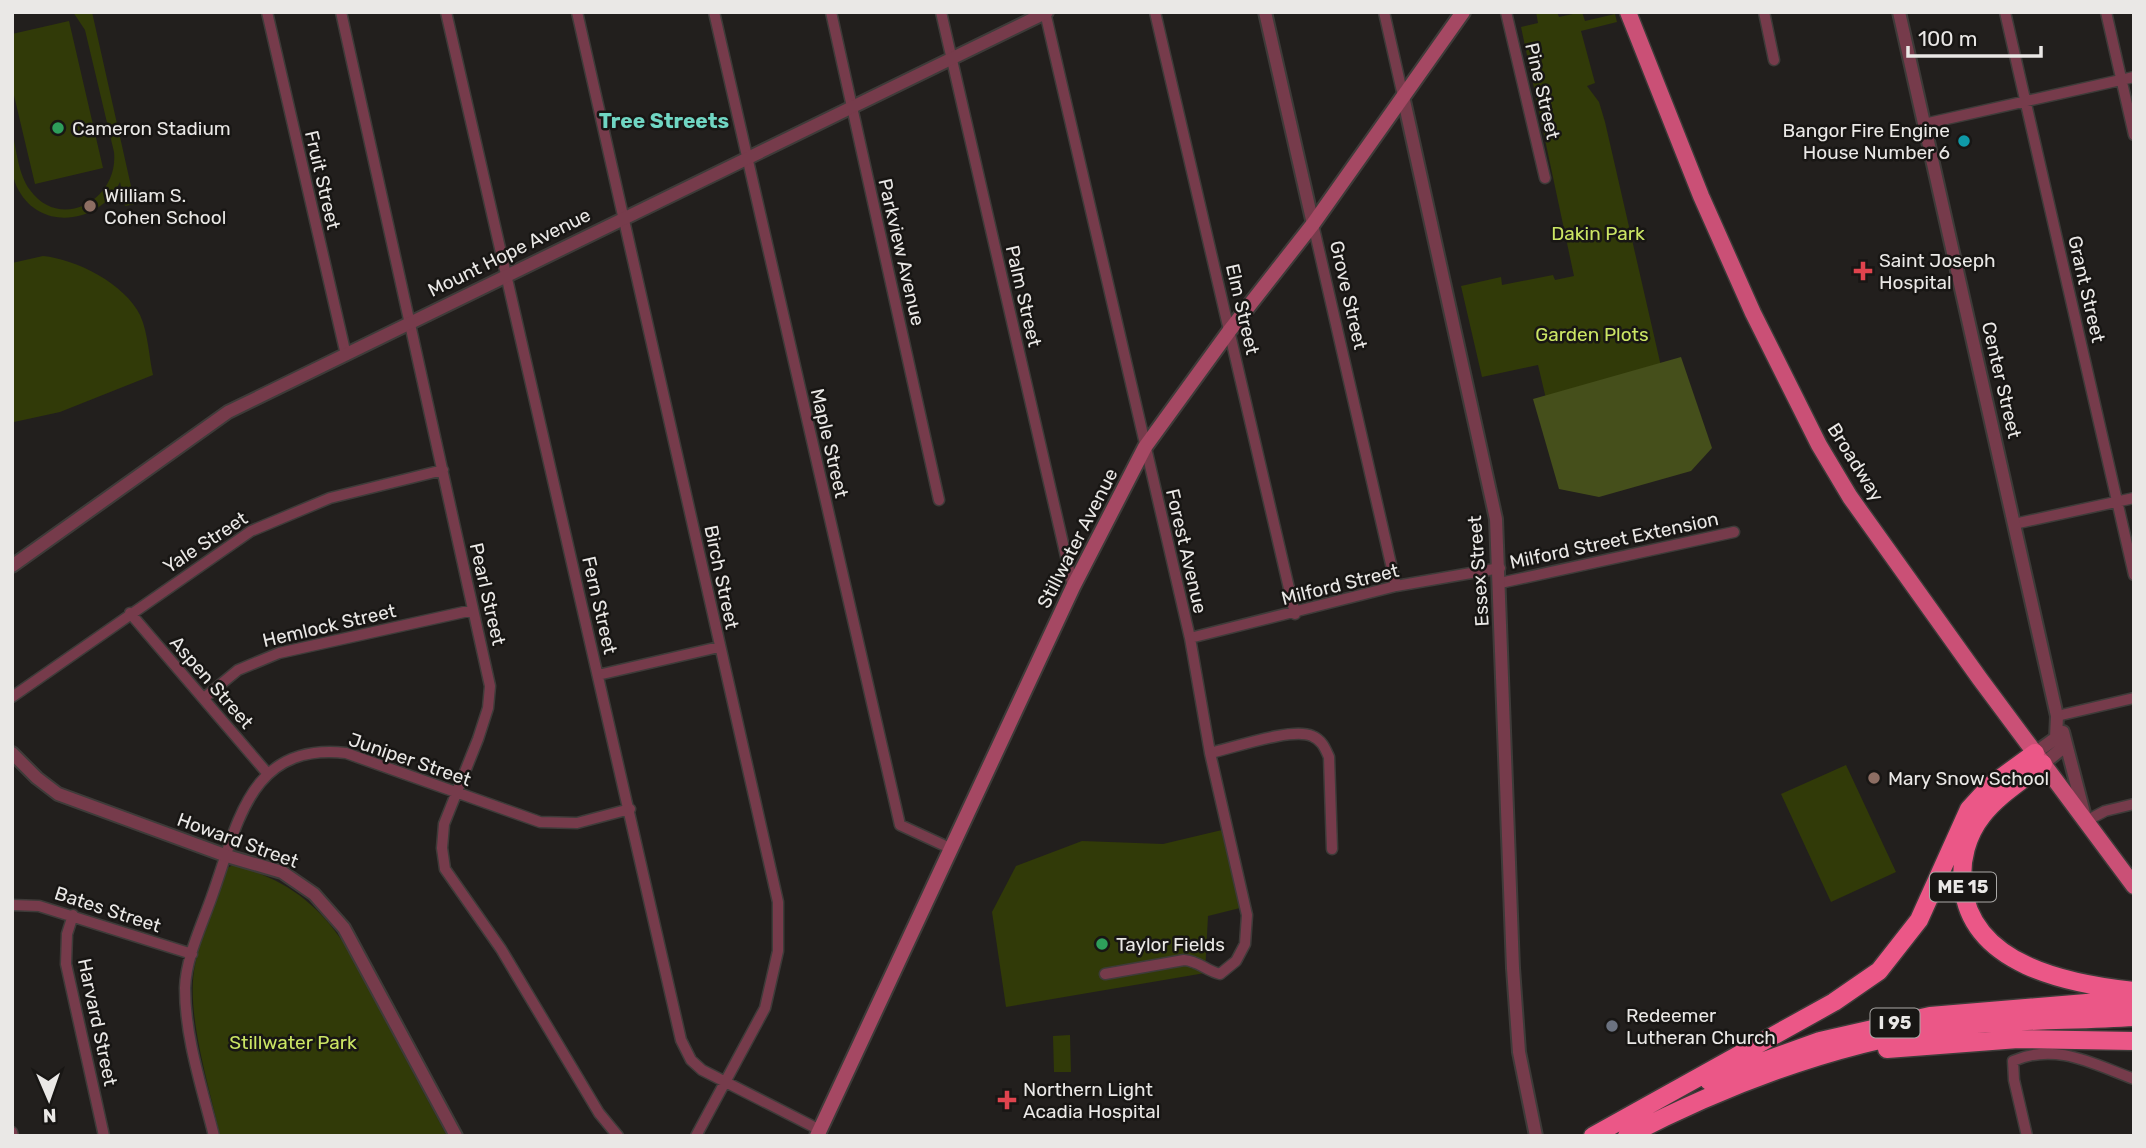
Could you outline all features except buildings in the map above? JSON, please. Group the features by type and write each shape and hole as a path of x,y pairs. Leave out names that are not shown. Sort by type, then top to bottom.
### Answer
{"highway":[{"name":"ME 15","path":"2039,758 1989,807 1971,834 1962,874 1968,911 1981,933 2009,956 2068,979 2134,991"},
{"path":"1667,1097 1747,1048 1845,996 1886,964 1919,920 1969,809 1991,785 2039,758"},
{"name":"I 95","path":"1593,1136 1667,1097 1806,1046 1898,1022 1979,1010 2134,999"},
{"name":"I 95","path":"1627,1136 1722,1091 1881,1039 1950,1027 2134,1017"},
{"path":"1832,1053 1855,1055 1933,1043 2018,1039 2134,1041"}],"main road":[{"name":"Stillwater Avenue","path":"818,1133 1073,587 1145,447 1230,330 1313,224 1463,12"},
{"name":"Broadway","path":"1628,12 1717,232 1819,445 1850,497 2134,886"}],"street":[{"name":"Fruit Street","path":"267,12 346,355"},
{"name":"Pearl Street","path":"341,12 490,686 488,708 478,739 454,793 444,824 442,848 445,869 501,948 599,1113 618,1136"},
{"name":"Fern Street","path":"446,12 681,1040 691,1060 818,1133"},
{"name":"Birch Street","path":"577,12 778,902 778,951 765,1008 696,1136"},
{"name":"Maple Street","path":"714,12 900,825 952,849"},
{"name":"Parkview Avenue","path":"831,12 939,500"},
{"name":"Palm Street","path":"941,12 1073,587"},
{"name":"Mount Hope Avenue","path":"12,566 228,412 1046,12"},
{"name":"Forest Avenue","path":"1046,12 1190,638 1210,753 1247,915 1245,944 1236,961 1220,974 1209,972 1196,961 1184,960 1105,974"},
{"name":"Elm Street","path":"1155,12 1295,614"},
{"name":"Grove Street","path":"1265,12 1396,586"},
{"name":"Essex Street","path":"1384,12 1496,519 1500,568 1513,968 1519,1052 1535,1132"},
{"name":"Pine Street","path":"1506,12 1545,177"},
{"path":"1764,12 1774,60"},
{"name":"Center Street","path":"1899,12 2057,716 2086,821"},
{"name":"Grant Street","path":"2005,12 2134,575"},
{"path":"2106,12 2134,135"},
{"path":"1924,124 2134,77"},
{"name":"Yale Street","path":"12,697 226,546 278,518 330,498 443,470"},
{"path":"2014,524 2134,498"},
{"name":"Milford Street Extension","path":"1500,583 1734,532"},
{"name":"Milford Street","path":"1190,638 1295,614 1396,586 1500,568"},
{"name":"Hemlock Street","path":"204,698 238,670 279,653 473,610"},
{"name":"Aspen Street","path":"130,613 268,774"},
{"path":"598,675 719,647"},
{"path":"2039,758 2056,738 2057,716 2134,698"},
{"path":"2039,758 2062,747 2063,732"},
{"path":"1210,753 1297,733 1313,736 1323,744 1329,757 1332,849"},
{"name":"Juniper Street","path":"214,1136 188,1023 185,986 192,954 245,802 268,774 301,755 330,751 346,753 540,822 560,825 629,809"},
{"name":"Howard Street","path":"12,753 58,794 227,856 282,872 329,908 344,928 456,1136"},
{"path":"2086,821 2105,811 2134,804"},
{"name":"Bates Street","path":"12,905 27,903 73,915 192,954"},
{"name":"Harvard Street","path":"73,915 67,934 66,964 104,1136"},
{"path":"2027,1136 2014,1080 2013,1061 2032,1052 2057,1052 2134,1079"}],"green space":[{"path":"73,12 92,12 135,204 125,206 120,182 111,196 86,214 57,217 42,213 29,204 19,191 12,170 12,132 20,170 26,184 42,202 56,209 85,205 98,196 113,169 114,152 85,30"},
{"name":"Garden Plots","path":"1536,12 1557,12 1559,17 1582,12 1585,21 1615,14 1617,22 1581,31 1595,83 1587,86 1599,102 1605,122 1677,436 1561,462 1538,365 1482,377 1461,286 1501,277 1502,285 1553,275 1555,280 1574,276 1521,27 1538,23"},
{"name":"Cameron Stadium","path":"69,21 103,168 35,184 12,87 12,34"},
{"path":"43,256 84,268 123,293 143,322 153,375 60,412 14,422 12,263"},
{"path":"1681,357 1712,448 1691,471 1599,497 1559,489 1533,399"},
{"path":"1846,765 1896,872 1831,902 1781,794"},
{"name":"Taylor Fields","path":"1222,830 1240,908 1208,916 1205,973 1006,1007 992,912 1016,866 1082,841 1163,844"},
{"name":"Stillwater Park","path":"233,865 283,885 323,916 345,945 447,1136 220,1136 196,1028 193,984 205,929 227,868"},
{"path":"1070,1035 1071,1072 1054,1072 1053,1036"}],"place":[{"name":"Cameron Stadium","path":"58,128"},
{"name":"Bangor Fire Engine House Number 6","path":"1964,141"},
{"name":"William S. Cohen School","path":"90,206"},
{"name":"Saint Joseph Hospital","path":"1863,271"},
{"name":"Mary Snow School","path":"1874,778"},
{"name":"Taylor Fields","path":"1102,944"},
{"name":"Redeemer Lutheran Church","path":"1612,1026"},
{"name":"Northern Light Acadia Hospital","path":"1007,1100"}],"district":[{"name":"Tree Streets","path":"664,121"}],"park label":[{"name":"Dakin Park","path":"1598,233"}]}
